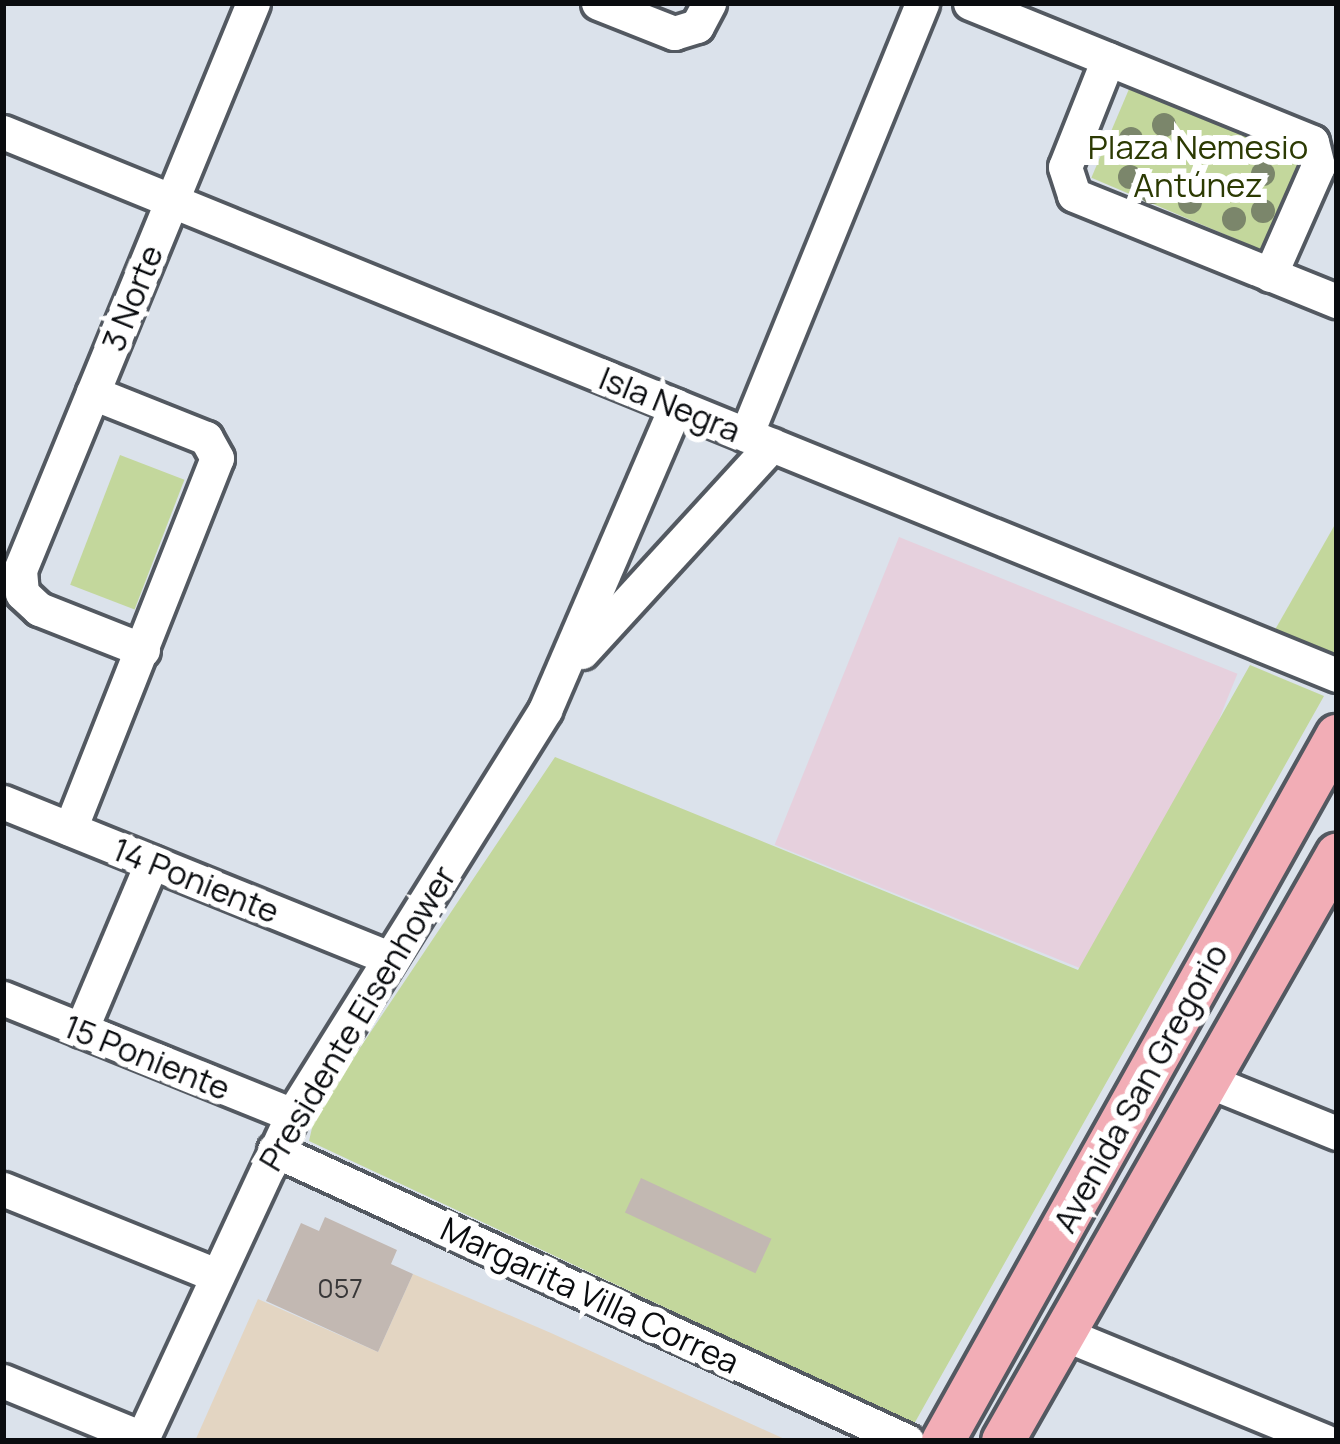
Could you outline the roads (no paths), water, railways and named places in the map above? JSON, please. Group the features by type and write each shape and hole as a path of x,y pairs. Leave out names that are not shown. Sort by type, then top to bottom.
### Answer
{"main road":[{"name":"Avenida San Gregorio","path":"943,1441 1332,756"},
{"name":"Avenida San Gregorio","path":"1003,1441 1337,855"}],"street":[{"name":"3 Norte","path":"143,650 39,609 22,593 20,570 253,3"},
{"path":"598,3 682,33 709,3"},
{"name":"Presidente Eisenhower","path":"141,1439 292,1115 565,671 759,440 922,3"},
{"path":"970,3 1312,142 1318,166 1270,275"},
{"path":"1108,59 1065,167 1068,187 1337,301"},
{"name":"Isla Negra","path":"3,133 1337,675"},
{"path":"70,829 218,458 206,438 93,393"},
{"name":"Presidente Eisenhower","path":"565,671 676,406"},
{"name":"14 Poniente","path":"3,802 389,958"},
{"path":"81,1030 152,862"},
{"name":"15 Poniente","path":"3,998 292,1115"},
{"path":"1208,1081 1337,1133"},
{"name":"Margarita Villa Correa","path":"274,1150 907,1441"},
{"path":"3,1189 217,1275"},
{"path":"1064,1334 1325,1441"},
{"path":"3,1381 141,1439"}],"park label":[{"name":"Plaza Nemesio Antúnez","path":"1198,166"}]}
